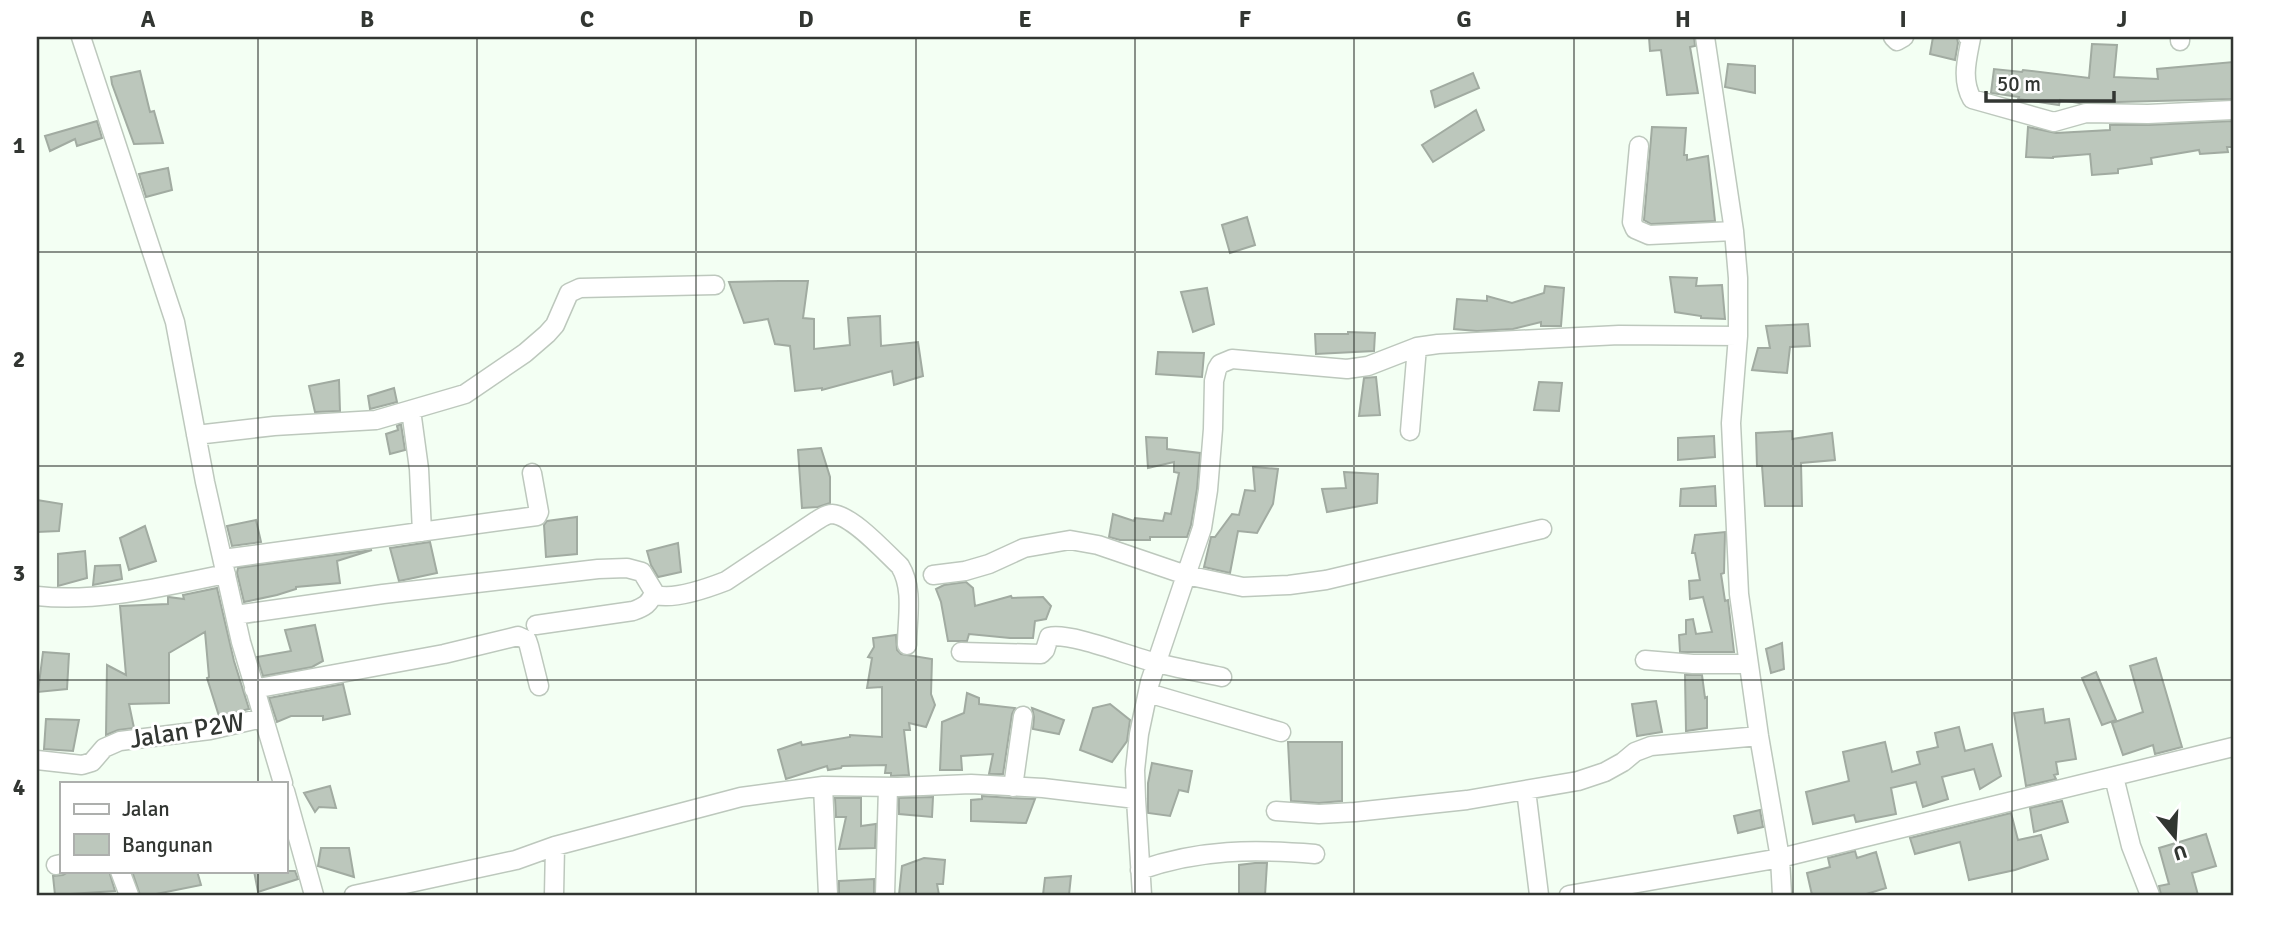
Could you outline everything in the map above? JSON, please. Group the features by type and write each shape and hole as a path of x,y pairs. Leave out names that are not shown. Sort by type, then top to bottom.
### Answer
{"street":[{"path":"81,37 175,322 235,615 283,782"},
{"path":"1705,37 1734,231 1738,278 1738,336 1731,423 1740,594 1748,664 1780,858 1782,895"},
{"path":"1893,37 1896,41 1904,37"},
{"path":"1968,37 1971,38 1965,72 1968,92 1972,99 2046,121 2062,121 2086,114 2233,110"},
{"path":"1639,146 1632,222 1635,229 1649,234 1734,231"},
{"path":"197,435 274,426 363,422 411,410 465,394 525,353 555,325 569,293 573,290 715,285"},
{"path":"1142,895 1135,770 1139,734 1156,663 1204,515 1212,442 1214,381 1220,364 1232,359 1347,369 1368,366 1417,347 1457,342 1619,335 1738,336"},
{"path":"1410,431 1417,347"},
{"path":"411,410 419,469 422,532"},
{"path":"37,596 80,597 148,589 224,566 538,515 532,473"},
{"path":"235,615 383,594 598,569 636,569 642,572 654,592 660,597 666,597 726,581 816,521 833,514 850,521 900,566 908,587 906,645"},
{"path":"933,575 965,571 989,564 1024,548 1070,540 1098,545 1186,575 1242,587 1289,585 1326,580 1542,529"},
{"path":"536,625 632,611 651,601 654,592"},
{"path":"961,652 1041,654 1049,636 1054,635 1156,663 1222,677"},
{"path":"254,689 444,654 518,636 527,640 539,686"},
{"path":"1645,660 1693,664 1748,664"},
{"path":"1148,693 1281,732"},
{"path":"1013,787 1023,716"},
{"name":"Jalan P2W","path":"37,760 82,765 92,762 104,748 120,741 210,730 263,718"},
{"path":"1276,811 1319,814 1354,812 1467,800 1578,781 1605,772 1642,748 1651,746 1759,736"},
{"path":"1569,895 1780,858 2233,747"},
{"path":"2114,777 2131,846 2150,895"},
{"path":"354,895 516,860 555,846 741,797 823,786 971,784 1136,799"},
{"path":"823,786 828,895"},
{"path":"885,895 888,787"},
{"path":"1526,790 1539,895"},
{"path":"287,798 314,895"},
{"path":"554,895 555,846"},
{"path":"1140,870 1184,857 1225,851 1263,849 1315,854"},
{"path":"120,872 129,895"}],"building":[{"path":"1649,37 1694,37 1695,46 1690,47 1698,93 1667,95 1661,50 1650,51"},
{"path":"1933,37 1957,38 1955,60 1930,54"},
{"path":"2092,44 2117,45 2114,77 2158,79 2157,69 2233,62 2233,99 2079,103 2060,100 2059,105 1991,93 1994,69 2089,78"},
{"path":"1728,64 1755,66 1755,93 1725,87"},
{"path":"140,71 150,112 154,111 163,143 134,144 112,84 111,77"},
{"path":"1473,73 1479,88 1435,107 1431,91"},
{"path":"1476,110 1484,130 1433,162 1422,145"},
{"path":"97,121 102,138 77,146 75,139 50,151 45,136"},
{"path":"2233,121 2233,147 2227,147 2228,152 2200,154 2199,150 2151,158 2152,164 2118,169 2118,173 2092,175 2090,154 2053,158 2026,157 2028,127 2056,133 2110,130 2110,125"},
{"path":"1652,127 1686,128 1684,155 1687,155 1687,160 1708,156 1715,221 1651,224 1644,220"},
{"path":"168,168 172,190 146,197 139,174"},
{"path":"1247,217 1255,245 1230,253 1222,225"},
{"path":"1670,277 1697,278 1696,286 1722,285 1725,319 1701,318 1675,312"},
{"path":"808,281 803,318 814,319 814,349 850,345 848,318 880,316 881,346 918,342 923,376 894,385 892,371 822,390 795,391 790,346 775,344 768,319 744,323 729,282"},
{"path":"1545,286 1564,288 1561,326 1541,326 1541,322 1513,329 1454,329 1457,299 1487,301 1487,296 1512,303 1544,293"},
{"path":"1207,288 1214,324 1193,332 1181,292"},
{"path":"1808,324 1810,346 1790,347 1787,373 1752,370 1758,348 1770,348 1766,326"},
{"path":"1375,333 1374,351 1316,354 1315,334"},
{"path":"1158,352 1204,353 1202,377 1156,374"},
{"path":"1376,377 1380,415 1359,416 1364,378"},
{"path":"339,380 340,411 315,412 309,386"},
{"path":"1539,382 1562,383 1559,411 1534,410"},
{"path":"394,388 397,402 370,409 368,396"},
{"path":"401,424 405,450 390,454 386,434 398,430 397,426"},
{"path":"1792,431 1792,439 1832,433 1835,460 1801,463 1802,506 1765,506 1762,466 1757,466 1756,433"},
{"path":"1714,436 1715,457 1678,460 1678,438"},
{"path":"1146,437 1167,438 1167,449 1200,453 1197,489 1187,537 1120,540 1109,537 1113,514 1134,521 1135,518 1163,521 1165,513 1171,514 1179,473 1174,472 1174,462 1148,468"},
{"path":"821,448 830,477 830,503 802,508 798,450"},
{"path":"1253,467 1278,469 1273,504 1257,533 1238,531 1230,573 1204,567 1211,537 1215,537 1232,514 1239,515 1245,490 1255,491"},
{"path":"1344,472 1378,474 1377,503 1327,512 1322,489 1346,488"},
{"path":"1715,486 1716,506 1680,506 1681,489"},
{"path":"37,500 62,504 59,531 37,532"},
{"path":"577,517 577,554 546,557 544,525 547,521"},
{"path":"256,520 261,542 232,546 227,526"},
{"path":"145,526 156,561 129,570 120,538"},
{"path":"1725,532 1724,573 1721,574 1725,601 1728,600 1734,652 1680,652 1679,635 1686,634 1686,620 1693,619 1696,634 1712,632 1703,597 1690,599 1689,581 1700,580 1695,553 1692,553 1695,535"},
{"path":"430,542 437,573 399,581 390,548"},
{"path":"678,543 681,572 658,577 647,551"},
{"path":"372,550 337,561 340,583 296,587 277,595 244,602 238,568"},
{"path":"85,551 87,578 58,586 58,554"},
{"path":"120,565 122,579 93,585 95,566"},
{"path":"966,582 973,588 975,606 1011,596 1043,597 1051,606 1046,619 1035,621 1033,638 969,634 967,641 948,641 936,589"},
{"path":"217,588 234,661 249,709 219,716 207,678 205,632 169,653 169,703 129,704 134,728 106,735 107,665 126,675 120,606 168,604 168,597 184,599 183,595"},
{"path":"315,625 323,661 312,667 263,676 257,657 291,651 285,630"},
{"path":"896,635 897,650 901,654 932,659 931,694 935,705 926,727 909,723 910,730 904,730 909,775 891,776 891,773 885,773 886,765 842,766 828,770 827,766 786,779 778,750 801,742 802,745 850,735 882,737 882,687 867,688 872,658 868,657 874,647 873,638"},
{"path":"1782,643 1784,669 1771,673 1766,649"},
{"path":"43,652 69,654 67,689 38,692"},
{"path":"2156,658 2182,747 2155,754 2153,745 2123,755 2112,723 2143,712 2130,666"},
{"path":"2096,672 2116,720 2102,725 2082,678"},
{"path":"1685,675 1702,675 1705,698 1707,697 1707,728 1686,731"},
{"path":"343,684 350,714 323,720 323,716 291,716 277,722 269,698"},
{"path":"967,693 979,698 979,704 1015,708 1003,774 989,774 993,754 961,756 962,770 940,770 942,722 964,713"},
{"path":"1656,701 1662,732 1637,736 1632,704"},
{"path":"1110,704 1130,720 1127,741 1112,762 1080,750 1093,708"},
{"path":"1032,708 1064,720 1059,734 1033,729"},
{"path":"2043,709 2045,723 2069,719 2076,759 2056,762 2056,779 2026,786 2014,713"},
{"path":"46,719 79,720 73,751 44,749"},
{"path":"1959,727 1965,751 1992,744 2001,776 1980,789 1974,769 1942,777 1948,799 1923,807 1916,782 1891,788 1896,814 1856,822 1854,815 1813,824 1806,792 1849,781 1843,752 1885,742 1892,772 1920,764 1917,752 1938,747 1935,733"},
{"path":"1288,742 1342,742 1342,801 1291,801"},
{"path":"1152,763 1192,771 1188,792 1179,790 1170,816 1148,813 1148,783"},
{"path":"330,786 336,808 319,807 315,812 304,793"},
{"path":"982,796 1035,799 1026,823 971,821 971,800 982,799"},
{"path":"933,797 932,817 899,814 899,798"},
{"path":"835,798 861,798 861,826 876,824 875,848 839,849 846,817 836,817"},
{"path":"2062,801 2068,822 2034,832 2030,808"},
{"path":"1760,810 1763,827 1738,833 1734,816"},
{"path":"2011,813 2018,840 2041,835 2048,859 2015,870 1969,880 1960,842 1915,854 1910,838"},
{"path":"2206,834 2216,866 2192,873 2198,895 2161,895 2159,886 2169,884 2159,848"},
{"path":"321,848 349,848 354,877 318,866"},
{"path":"1855,851 1857,858 1876,852 1886,888 1863,895 1812,895 1807,873 1830,867 1828,858"},
{"path":"924,858 945,860 943,884 937,884 939,895 899,895 902,866"},
{"path":"1267,863 1265,895 1239,895 1239,865"},
{"path":"295,871 298,879 258,892 254,872"},
{"path":"68,872 109,872 115,891 55,895 53,876"},
{"path":"132,872 197,872 201,885 151,895 140,895"},
{"path":"1071,876 1069,895 1043,895 1045,878"},
{"path":"874,879 874,895 839,895 839,881"}]}
